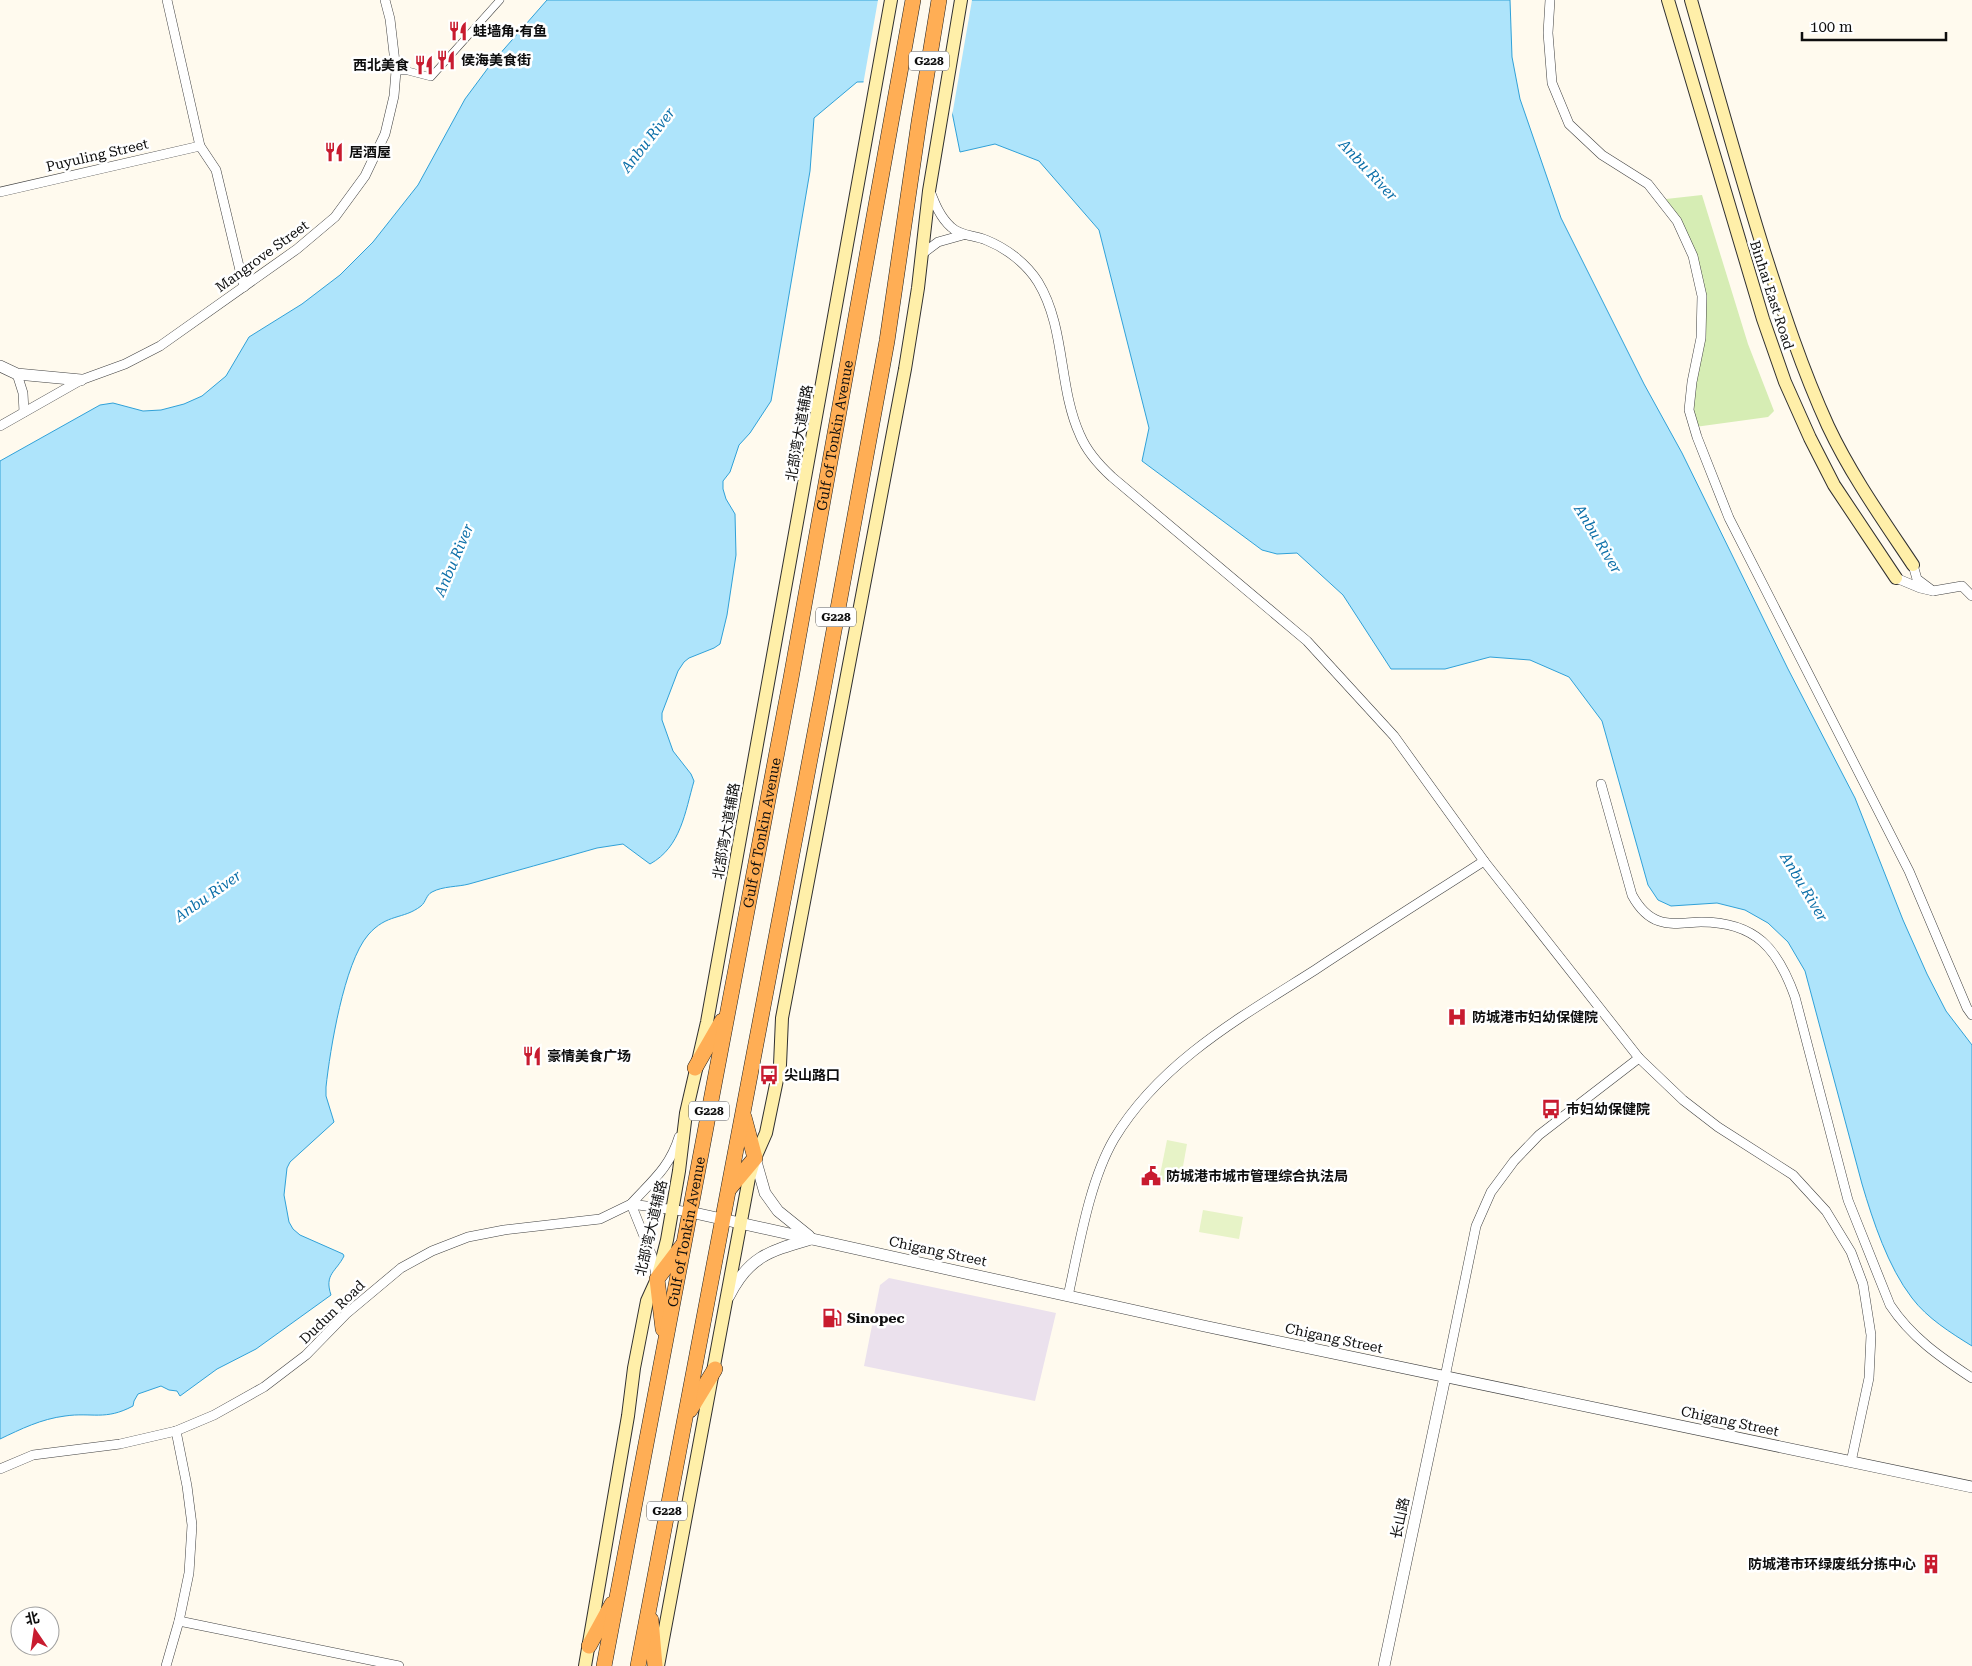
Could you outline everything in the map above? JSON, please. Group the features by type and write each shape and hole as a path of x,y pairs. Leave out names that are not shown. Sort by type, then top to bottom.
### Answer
{"highway":[{"name":"Gulf of Tonkin Avenue","path":"604,1666 790,688 913,0"},
{"name":"G228","path":"638,1666 885,350 919,122 940,0"},
{"path":"695,1068 729,1009"},
{"path":"728,1190 755,1158 743,1111"},
{"path":"665,1344 657,1279 684,1243"},
{"path":"684,1420 714,1369"},
{"path":"589,1646 618,1592"},
{"path":"650,1602 657,1666"}],"main road":[{"name":"北部湾大道辅路","path":"585,1666 628,1416 634,1368 647,1301 657,1279 673,1210 686,1113 711,1002 891,0"},
{"path":"657,1666 728,1298 749,1178 766,1133 780,1065 782,1018 900,397 918,288 940,125 961,0"},
{"name":"Binhai East Road","path":"1668,0 1754,291 1785,382 1834,485 1896,578"},
{"name":"Binhai East Road","path":"1691,0 1754,220 1784,315 1805,373 1829,428 1854,474 1913,565"}],"street":[{"path":"167,0 200,146 216,170 244,287"},
{"name":"Mangrove Street","path":"0,426 80,380 118,367 160,346 297,249 336,217 366,176 385,134 394,96 396,71 386,0"},
{"path":"396,71 408,71 431,77 500,0"},
{"path":"1550,0 1548,33 1552,83 1569,124 1602,155 1648,184 1677,221 1692,256 1702,296 1701,338 1692,382 1689,410 1697,437 1729,518 1909,871 1966,1008 1972,1015"},
{"name":"Puyuling Street","path":"0,192 200,146"},
{"path":"930,191 939,212 952,228 963,235 984,239 1005,250 1024,265 1037,281 1050,310 1071,406 1080,435 1094,459 1112,477 1307,641 1394,736 1484,861 1639,1058 1690,1106 1718,1127 1793,1175 1826,1211 1851,1252 1863,1284 1871,1335 1869,1378 1851,1462"},
{"path":"922,254 938,242 963,235"},
{"path":"0,366 17,374 80,380"},
{"path":"17,374 23,393 24,412"},
{"path":"1913,565 1917,579 1933,590"},
{"path":"1896,578 1920,588 1933,590 1962,586 1972,596"},
{"path":"1601,784 1632,895 1647,914 1659,921 1676,924 1722,923 1745,929 1760,938 1775,954 1787,974 1795,997 1848,1200 1890,1305 1912,1334 1937,1355 1972,1378"},
{"path":"1068,1296 1086,1217 1100,1172 1114,1140 1146,1094 1213,1034 1484,861"},
{"path":"1445,1377 1476,1226 1491,1192 1514,1161 1539,1135 1639,1058"},
{"path":"631,1204 663,1172 674,1152 686,1113"},
{"path":"755,1158 766,1193 778,1211 812,1239"},
{"path":"631,1204 690,1212"},
{"path":"631,1204 652,1256 657,1279"},
{"name":"Dudun Road","path":"0,1469 34,1455 120,1444 176,1432 214,1415 264,1387 306,1355 346,1314 395,1274 432,1251 468,1236 600,1219 631,1204"},
{"name":"Chigang Street","path":"690,1212 1445,1377 1972,1487"},
{"path":"728,1298 739,1277 752,1263 777,1249 812,1239"},
{"name":"长山路","path":"1384,1666 1445,1377"},
{"path":"166,1666 179,1621 188,1573 192,1525 187,1486 176,1432"},
{"path":"179,1621 399,1666"},
{"path":"578,1666 589,1646"}],"shaded area":[{"path":"889,1278 1056,1313 1035,1401 864,1366 880,1285"}],"green space":[{"path":"1702,195 1748,344 1774,411 1768,417 1695,427 1691,407 1704,295 1684,230 1666,199"},
{"path":"1167,1140 1187,1144 1180,1183 1159,1180"},
{"path":"1203,1210 1243,1217 1239,1239 1199,1232"}],"water":[{"name":"Anbu River","path":"547,0 1510,0 1512,57 1520,99 1561,218 1644,384 1682,453 1788,669 1855,798 1903,920 1927,974 1946,1011 1972,1045 1972,1346 1940,1325 1918,1305 1903,1286 1889,1258 1876,1228 1862,1184 1805,971 1788,942 1768,923 1745,910 1717,903 1671,906 1658,900 1648,885 1602,721 1569,677 1530,660 1490,657 1445,669 1391,669 1343,595 1297,553 1277,554 1262,550 1142,461 1149,428 1099,230 1039,161 995,144 960,152 951,107 929,81 857,82 814,118 810,171 771,401 750,433 739,445 730,472 723,481 726,499 735,514 736,555 727,615 720,644 684,662 678,671 662,713 662,720 673,751 691,774 694,781 680,828 669,848 650,864 623,844 597,848 469,884 436,890 430,893 423,904 414,910 388,920 375,928 359,948 352,965 335,1030 326,1087 326,1096 334,1122 290,1162 287,1168 284,1195 289,1222 293,1229 300,1235 344,1256 330,1278 329,1288 331,1295 256,1349 217,1369 180,1396 177,1391 161,1386 138,1394 133,1406 123,1411 106,1415 56,1417 31,1425 0,1439 0,461 100,405 113,403 143,411 161,410 184,404 202,396 226,376 249,337 302,304 340,275 373,242 418,185 465,99 491,64"}],"pier":[{"path":"878,0 972,0 951,122 948,108 928,84 863,85"}],"place":[{"name":"蛙墙角·有鱼","path":"458,31"},
{"name":"侯海美食街","path":"446,60"},
{"name":"西北美食","path":"424,65"},
{"name":"居酒屋","path":"334,152"},
{"name":"防城港市妇幼保健院","path":"1457,1017"},
{"name":"豪情美食广场","path":"532,1056"},
{"name":"尖山路口","path":"769,1075"},
{"name":"巿妇幼保健院","path":"1551,1109"},
{"name":"防城港市城市管理综合执法局","path":"1151,1176"},
{"name":"Sinopec","path":"832,1318"},
{"name":"防城港市环绿废纸分拣中心","path":"1931,1564"}]}
